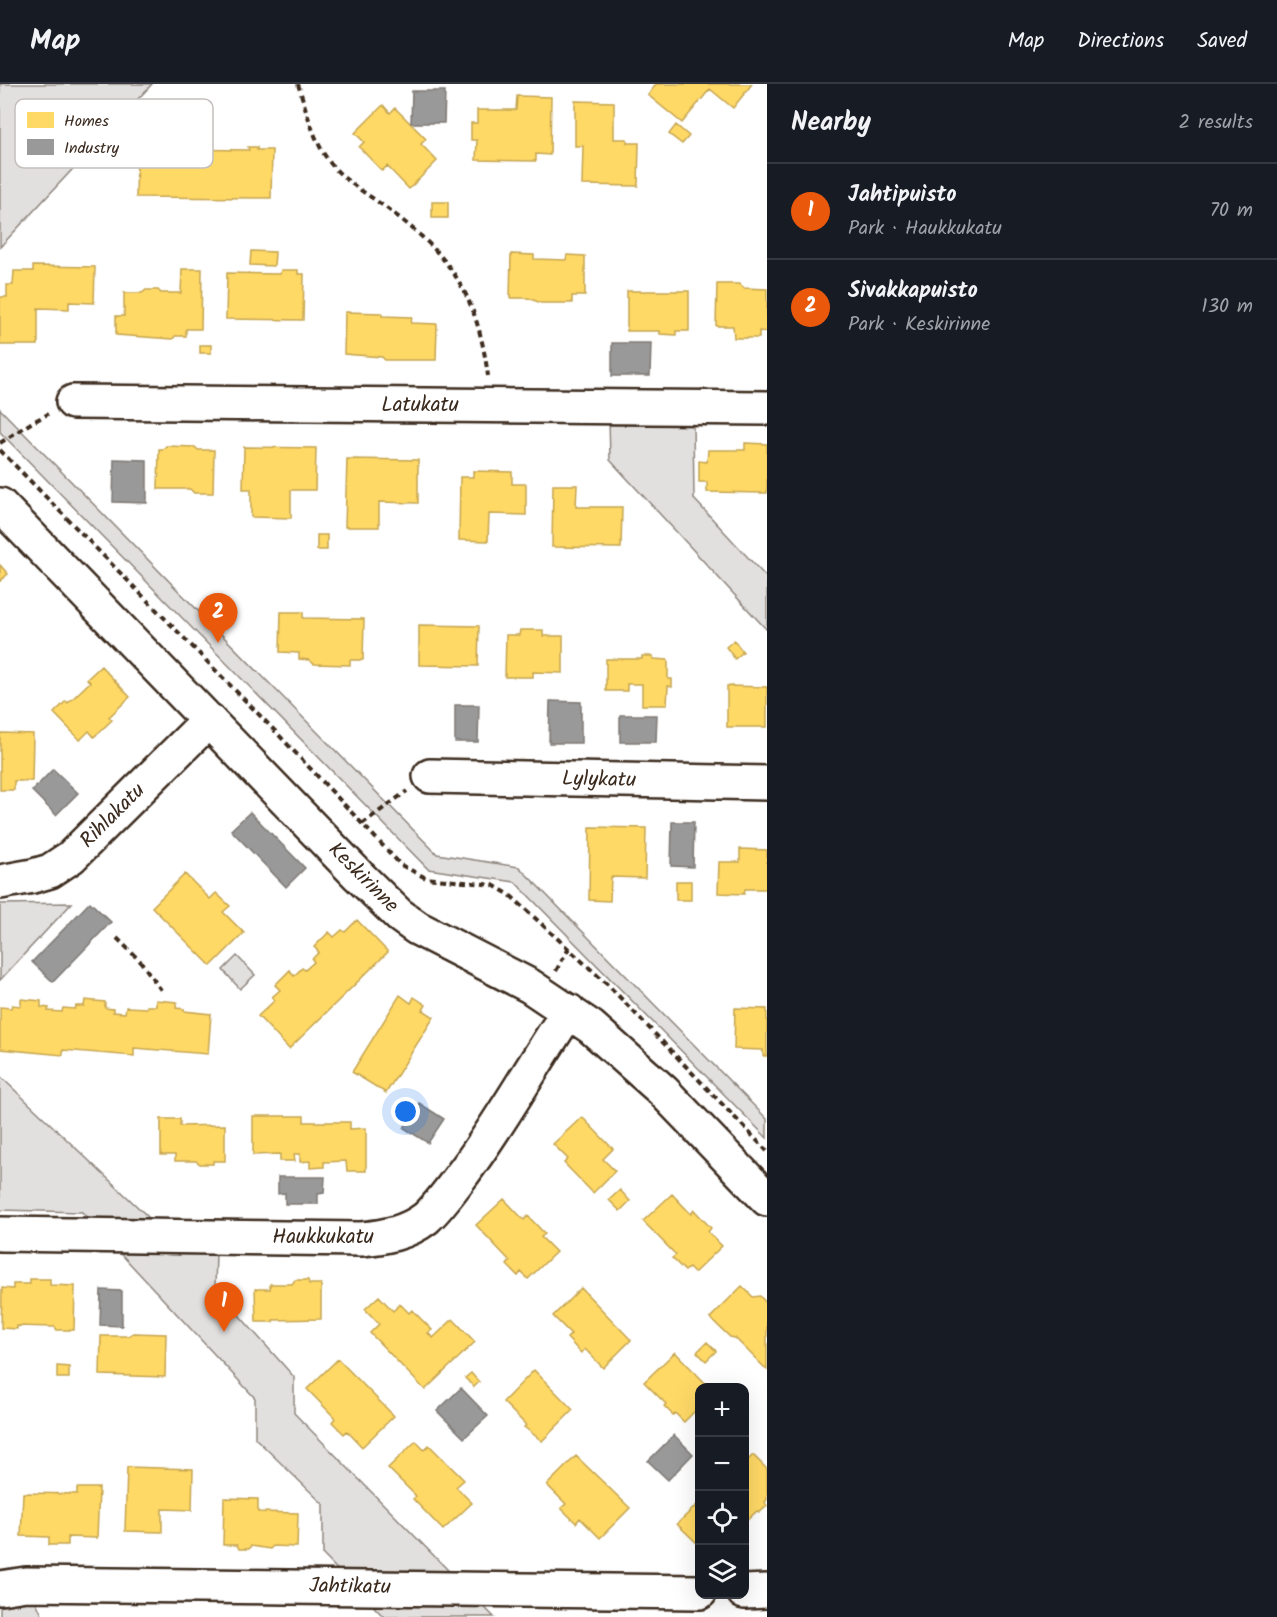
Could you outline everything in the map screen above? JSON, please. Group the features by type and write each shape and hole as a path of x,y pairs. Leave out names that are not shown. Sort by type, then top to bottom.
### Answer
{"street":[{"name":"Latukatu","path":"73,402 767,408"},
{"name":"Keskirinne","path":"0,505 399,915 417,928 530,986 569,1011 626,1057 663,1091 767,1199"},
{"name":"Rihlakatu","path":"0,882 33,876 50,870 71,857 209,720"},
{"name":"Lylykatu","path":"430,776 767,783"},
{"name":"Haukkukatu","path":"0,1234 362,1239 386,1236 408,1229 425,1218 449,1192 480,1150 569,1011"},
{"name":"Jahtikatu","path":"0,1588 38,1584 695,1592"},
{"path":"749,1592 767,1592"}],"path":[{"path":"298,84 319,144 328,160 344,179 386,207 436,248 459,279 484,347 491,405"},
{"path":"0,443 31,423 73,402"},
{"path":"0,450 267,723 401,865 426,878 492,885 510,895 609,986 767,1151"},
{"path":"362,824 393,799 430,776"},
{"path":"117,938 141,962 160,990"}],"shaded area":[{"path":"0,84 152,84 138,99 15,99 15,168 74,168 0,247"},
{"path":"0,409 437,854 519,867 767,1119 767,1138 515,882 428,869 0,432"},
{"path":"609,418 693,422 694,499 767,578 767,630 610,460"},
{"path":"72,903 0,980 0,904"},
{"path":"237,956 255,975 240,989 223,970"},
{"path":"0,1076 185,1252 216,1253 215,1288 294,1377 294,1413 494,1617 384,1617 323,1555 323,1504 255,1438 255,1398 82,1212 0,1210"},
{"path":"0,1589 31,1591 43,1617 0,1617"}],"building: Homes":[{"path":"656,84 752,84 733,108 710,89 682,123 648,95"},
{"path":"517,96 551,97 550,155 536,154 536,161 476,160 477,140 471,140 471,123 477,123 477,110 516,110"},
{"path":"575,101 614,102 614,139 627,139 627,143 639,143 638,186 582,185 583,146 575,146"},
{"path":"383,105 390,113 395,108 426,139 421,144 437,161 409,189 387,166 382,171 359,147 364,142 355,133"},
{"path":"676,125 689,136 682,144 669,134"},
{"path":"248,147 257,147 257,150 272,150 271,198 136,197 137,168 213,168 213,150 249,150"},
{"path":"432,202 448,202 448,218 432,218"},
{"path":"251,251 275,252 274,266 250,265"},
{"path":"511,254 534,255 534,259 566,260 567,255 585,256 585,296 572,296 572,303 541,303 528,298 510,298"},
{"path":"33,266 95,267 94,303 69,302 69,309 38,308 38,345 0,345 0,297 7,297 7,285 13,285 14,271 33,271"},
{"path":"182,269 202,269 201,329 186,329 186,336 175,336 173,339 116,335 116,316 124,316 124,293 158,290 161,293 181,293"},
{"path":"281,270 298,270 298,274 304,274 303,320 226,319 227,273 280,274"},
{"path":"717,284 740,284 744,288 767,289 767,332 759,331 759,338 734,338 733,326 716,326"},
{"path":"627,291 689,291 689,331 676,331 676,335 660,334 660,331 627,331"},
{"path":"345,312 382,313 382,316 412,317 411,323 437,324 436,360 385,360 382,357 344,354"},
{"path":"200,345 211,345 211,353 200,353"},
{"path":"745,443 767,444 767,493 707,492 707,482 699,482 699,461 707,462 708,450 745,450"},
{"path":"166,446 214,450 213,493 194,493 190,489 158,489 159,449"},
{"path":"244,447 316,448 315,490 291,490 291,518 251,517 251,489 243,489"},
{"path":"347,459 418,460 418,503 379,502 379,527 345,527"},
{"path":"473,471 512,472 512,484 526,484 526,515 489,514 488,541 459,540 460,477 473,477"},
{"path":"553,485 577,485 576,507 622,507 621,548 552,547"},
{"path":"317,535 327,535 327,550 317,550"},
{"path":"0,565 8,574 0,581"},
{"path":"281,612 303,612 303,618 364,619 363,660 350,660 350,665 314,664 309,660 299,659 299,653 280,652"},
{"path":"419,625 479,626 478,666 419,665"},
{"path":"520,630 543,630 543,636 563,636 563,673 533,672 533,677 505,677 506,635 519,635"},
{"path":"734,640 743,652 735,659 726,647"},
{"path":"642,656 668,660 668,679 672,679 672,687 668,686 667,705 642,705 642,684 627,684 627,691 606,691 606,659 642,659"},
{"path":"101,666 130,697 109,717 112,720 94,737 89,731 80,740 54,713 90,682 87,679"},
{"path":"727,686 767,687 767,727 727,727"},
{"path":"0,733 33,734 32,781 14,781 14,790 0,790"},
{"path":"590,827 646,828 645,878 611,877 610,901 589,900"},
{"path":"740,849 767,850 767,889 745,889 744,894 718,893 719,862 740,862"},
{"path":"185,874 210,899 216,893 230,906 223,912 244,933 211,966 152,907"},
{"path":"676,881 691,881 691,900 676,900"},
{"path":"357,920 388,952 289,1049 258,1016 275,1000 272,997 280,990 275,985 290,970 294,976 302,968 305,970 314,962 312,959 319,952 314,947 329,932 334,937 342,930 345,932"},
{"path":"400,995 411,1003 414,997 426,1005 423,1010 434,1017 386,1093 352,1072"},
{"path":"21,999 41,1001 41,1007 49,1008 48,1011 62,1012 63,1008 75,1009 76,1006 84,1006 85,1000 105,1002 105,1008 113,1009 113,1012 125,1013 126,1007 156,1006 156,1000 177,1002 176,1008 184,1009 184,1011 211,1014 208,1054 134,1048 134,1056 63,1050 63,1055 0,1049 0,1007 21,1006"},
{"path":"735,1008 767,1009 767,1056 763,1056 763,1050 734,1049"},
{"path":"253,1116 304,1116 304,1122 350,1122 350,1129 366,1128 366,1171 347,1171 346,1161 324,1162 324,1167 310,1168 310,1161 300,1162 300,1154 294,1154 295,1161 280,1161 280,1154 253,1155"},
{"path":"582,1117 613,1149 603,1159 615,1171 593,1193 564,1163 568,1159 553,1144"},
{"path":"161,1119 180,1119 180,1126 225,1125 225,1161 200,1164 196,1161 175,1161 175,1155 161,1155"},
{"path":"620,1190 630,1201 620,1211 609,1200"},
{"path":"672,1194 691,1214 694,1210 711,1228 708,1232 722,1246 694,1273 689,1268 685,1271 672,1258 676,1255 643,1221"},
{"path":"504,1199 524,1220 528,1216 545,1234 541,1237 556,1252 528,1279 521,1272 518,1276 507,1265 510,1261 476,1225"},
{"path":"30,1279 50,1279 50,1285 75,1286 74,1330 57,1330 55,1327 1,1328 2,1288 13,1289 13,1284 30,1284"},
{"path":"295,1280 308,1280 309,1284 321,1284 321,1319 256,1322 255,1289 270,1289 270,1284 292,1284"},
{"path":"742,1286 753,1297 760,1296 767,1304 767,1370 735,1338 730,1337 710,1318"},
{"path":"581,1288 631,1340 603,1368 585,1349 581,1353 567,1338 571,1334 553,1316"},
{"path":"379,1296 393,1311 400,1304 409,1313 412,1310 432,1330 428,1333 433,1338 453,1319 475,1342 425,1390 370,1333 379,1324 365,1309"},
{"path":"133,1333 166,1334 165,1377 100,1375 101,1336 128,1336"},
{"path":"707,1342 716,1351 706,1361 697,1352"},
{"path":"675,1352 705,1383 695,1383 695,1411 684,1422 664,1406 666,1404 644,1382"},
{"path":"338,1359 394,1416 362,1447 347,1431 344,1434 332,1422 335,1418 307,1389"},
{"path":"57,1366 69,1367 69,1378 57,1378"},
{"path":"534,1370 573,1410 542,1441 524,1427 526,1425 503,1402"},
{"path":"471,1373 479,1382 474,1387 465,1378"},
{"path":"416,1441 424,1450 429,1445 464,1480 456,1487 472,1503 443,1530 413,1499 416,1496 388,1468"},
{"path":"753,1455 767,1469 767,1500 765,1502 767,1506 749,1518 749,1491 749,1459"},
{"path":"576,1456 630,1508 600,1538 580,1518 576,1523 561,1508 566,1504 547,1485"},
{"path":"127,1467 193,1469 192,1510 162,1509 162,1532 125,1531"},
{"path":"77,1488 99,1488 97,1538 68,1537 68,1545 49,1545 49,1537 21,1536 23,1493 77,1494"},
{"path":"224,1498 258,1499 258,1512 298,1513 297,1547 273,1546 270,1549 251,1546 249,1549 239,1549 237,1545 223,1545"},
{"path":"695,1507 695,1541 677,1524"}],"building: Industry":[{"path":"412,91 445,91 444,123 411,123"},
{"path":"612,343 651,343 650,376 612,376"},
{"path":"114,459 147,460 147,503 113,502"},
{"path":"550,701 581,702 581,743 549,743"},
{"path":"455,705 479,705 478,742 455,742"},
{"path":"620,715 657,715 656,742 620,742"},
{"path":"53,769 78,793 56,815 32,791"},
{"path":"250,812 305,868 286,887 231,830"},
{"path":"672,822 694,822 693,867 671,866"},
{"path":"90,902 111,922 53,982 32,962"},
{"path":"419,1103 444,1119 428,1143 404,1128"},
{"path":"278,1177 325,1177 324,1193 318,1194 318,1204 285,1204 285,1193 278,1194"},
{"path":"101,1290 122,1291 122,1326 100,1325"},
{"path":"461,1388 488,1416 464,1438 437,1411"},
{"path":"674,1435 693,1454 668,1480 648,1461"}],"place":[{"name":"Sivakkapuisto","path":"218,643"},
{"name":"Jahtipuisto","path":"224,1332"}]}
